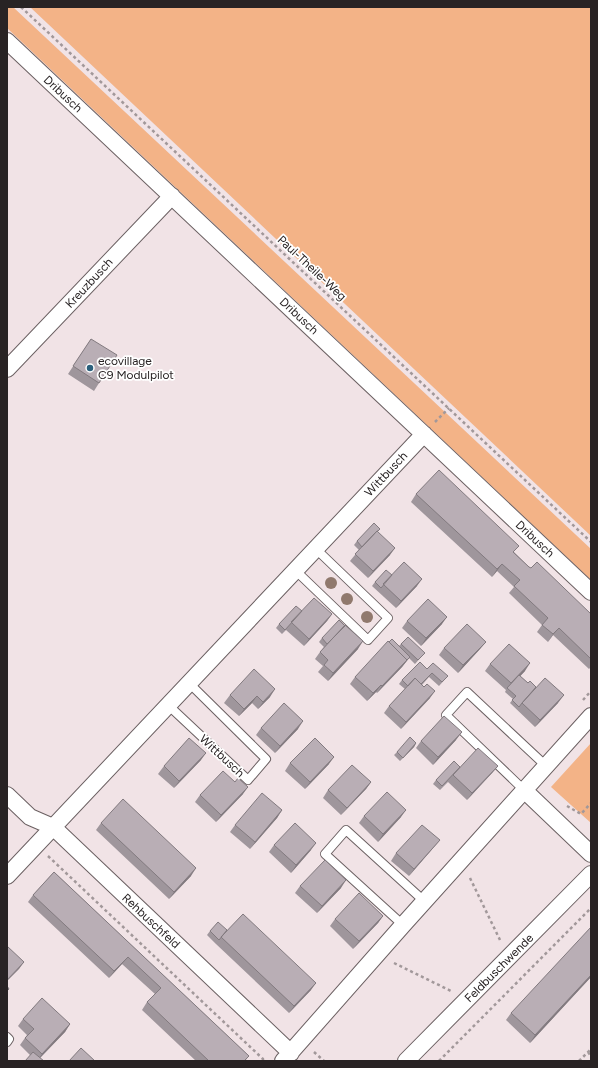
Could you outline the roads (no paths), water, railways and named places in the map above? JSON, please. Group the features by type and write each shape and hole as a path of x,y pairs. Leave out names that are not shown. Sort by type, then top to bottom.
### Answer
{"street":[{"name":"Dribusch","path":"7,41 591,592"},
{"name":"Kreuzbusch","path":"7,369 172,196"},
{"name":"Wittbusch","path":"7,876 424,434"},
{"path":"287,1057 424,901 591,716"},
{"path":"524,790 591,854"},
{"name":"Rehbuschfeld","path":"7,795 30,817 53,827 287,1057"},
{"name":"Feldbuschwende","path":"406,1061 591,874"}],"lane":[{"path":"295,570 368,640 388,618 316,549"},
{"name":"Wittbusch","path":"168,705 248,780 266,759 189,683"},
{"path":"524,790 446,714 467,692 546,766"},
{"path":"403,925 325,854 335,842 346,830 424,901"},
{"path":"7,1037 9,1039 7,1042"}],"place":[{"name":"ecovillage C9 Modulpilot","path":"90,368"}]}
